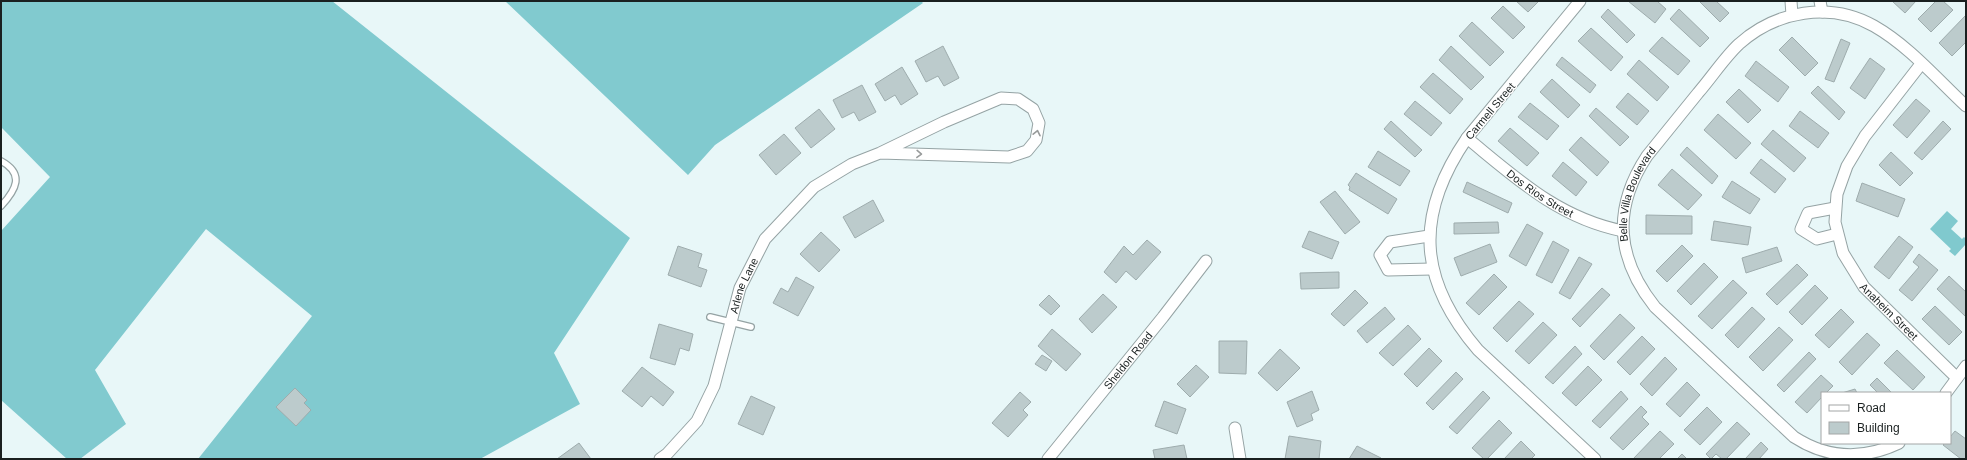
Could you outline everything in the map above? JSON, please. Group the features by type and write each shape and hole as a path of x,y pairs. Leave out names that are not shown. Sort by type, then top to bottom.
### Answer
{"street":[{"name":"Carmell Street","path":"1580,1 1467,138 1452,159 1441,183 1432,216 1429,236 1432,269 1452,316 1464,334 1478,350 1595,459"},
{"path":"1791,1 1792,15"},
{"name":"Belle Villa Boulevard","path":"1897,444 1875,456 1842,458 1817,450 1794,437 1654,307 1641,290 1633,274 1626,254 1623,231 1624,209 1628,192 1637,171 1647,156 1739,44 1764,26 1821,6 1874,26 1894,40 1966,106"},
{"name":"Anaheim Street","path":"1921,64 1857,148 1841,180 1835,208 1837,234 1846,259 1864,287 1957,378"},
{"name":"Arlene Lane","path":"660,459 667,454 697,421 714,386 740,288 765,239 814,188 852,164 880,153 944,122 1001,98 1018,99 1033,109 1039,123 1036,140 1027,151 1009,157 880,153"},
{"name":"Dos Rios Street","path":"1467,138 1532,191 1555,206 1592,224 1623,231"},
{"path":"1835,208 1808,213 1801,228 1817,239 1837,234"},
{"path":"1429,236 1390,242 1380,255 1388,270 1432,269"},
{"name":"Sheldon Road","path":"1048,459 1163,317 1206,261"},
{"path":"1947,392 1966,366"},
{"path":"1235,428 1240,459"}],"lane":[{"path":"1,161 8,164 14,172 17,181 12,195 1,206"},
{"path":"710,317 751,327"}],"shaded area":[{"path":"1,1 332,1 630,238 554,353 580,404 480,459 198,459 312,316 206,229 95,370 126,424 80,459 67,459 1,400 1,231 50,177 1,127"},
{"path":"505,1 921,1 923,3 715,145 688,175"},
{"path":"1947,211 1958,221 1951,229 1962,239 1964,237 1966,239 1966,244 1955,256 1949,251 1951,249 1930,229"}],"building":[{"path":"1516,1 1539,1 1528,12"},
{"path":"1628,1 1657,1 1666,9 1655,23"},
{"path":"1699,1 1716,1 1729,13 1720,22"},
{"path":"1892,1 1916,1 1905,13"},
{"path":"1936,1 1943,1 1953,10 1931,32 1918,19"},
{"path":"1503,6 1525,27 1513,39 1491,18"},
{"path":"1608,9 1635,35 1627,43 1601,17"},
{"path":"1679,9 1709,38 1700,47 1670,19"},
{"path":"1966,15 1966,42 1952,56 1939,43"},
{"path":"1472,22 1504,52 1490,66 1459,36"},
{"path":"1591,28 1623,57 1611,71 1578,41"},
{"path":"1662,37 1690,61 1678,75 1649,51"},
{"path":"1792,37 1818,63 1805,76 1779,50"},
{"path":"1841,39 1850,43 1834,82 1825,79"},
{"path":"943,46 959,78 944,86 938,76 926,82 915,61"},
{"path":"1451,46 1484,77 1471,90 1439,60"},
{"path":"1562,57 1596,85 1590,93 1556,65"},
{"path":"1870,58 1885,69 1865,99 1850,88"},
{"path":"1639,60 1669,87 1657,101 1627,74"},
{"path":"1756,61 1789,87 1778,102 1745,76"},
{"path":"902,67 918,94 901,105 895,95 885,101 875,84"},
{"path":"1433,73 1463,99 1450,114 1420,87"},
{"path":"1552,79 1580,105 1568,118 1540,92"},
{"path":"862,85 876,112 859,121 854,112 842,118 833,100"},
{"path":"1818,86 1845,112 1839,120 1811,93"},
{"path":"1739,89 1761,110 1748,123 1726,102"},
{"path":"1628,93 1649,111 1637,125 1616,107"},
{"path":"1916,99 1930,111 1907,138 1893,125"},
{"path":"1415,101 1442,123 1431,136 1404,114"},
{"path":"1530,103 1559,126 1547,140 1518,117"},
{"path":"1596,108 1629,137 1620,146 1589,116"},
{"path":"819,109 835,129 811,148 795,128"},
{"path":"1800,111 1829,133 1818,148 1789,126"},
{"path":"1718,114 1751,143 1736,159 1704,130"},
{"path":"1391,121 1422,150 1415,157 1384,129"},
{"path":"1943,121 1951,129 1922,160 1914,153"},
{"path":"1510,128 1539,153 1527,166 1498,141"},
{"path":"1773,130 1806,158 1794,172 1761,144"},
{"path":"784,134 801,153 776,175 759,155"},
{"path":"1581,137 1609,162 1597,176 1569,150"},
{"path":"1687,147 1718,176 1712,184 1680,155"},
{"path":"1378,151 1410,171 1400,186 1368,167"},
{"path":"1891,152 1913,173 1900,186 1879,165"},
{"path":"1761,159 1786,179 1775,193 1750,173"},
{"path":"1563,162 1587,182 1576,196 1552,176"},
{"path":"1672,169 1702,195 1688,210 1658,185"},
{"path":"1356,173 1397,199 1388,214 1349,190 1350,187 1348,185"},
{"path":"1732,181 1760,199 1750,214 1722,197"},
{"path":"1467,182 1512,203 1508,213 1463,192"},
{"path":"1862,183 1905,199 1898,217 1856,201"},
{"path":"1335,191 1360,222 1345,234 1320,202"},
{"path":"873,200 884,221 855,238 843,217"},
{"path":"1646,215 1692,216 1692,234 1646,234"},
{"path":"1714,221 1751,227 1748,245 1711,240"},
{"path":"1498,222 1499,233 1454,234 1454,223"},
{"path":"1527,224 1543,233 1526,266 1509,256"},
{"path":"1309,231 1339,242 1332,259 1302,247"},
{"path":"821,232 840,250 819,272 800,254"},
{"path":"1899,236 1913,247 1889,279 1874,267"},
{"path":"1147,240 1161,252 1136,280 1126,271 1116,283 1104,272 1124,246 1133,255"},
{"path":"1553,241 1569,250 1552,283 1536,275"},
{"path":"1490,244 1497,262 1461,276 1454,258"},
{"path":"1682,245 1693,256 1667,282 1656,271"},
{"path":"678,246 702,254 698,267 707,270 701,287 668,275"},
{"path":"1777,247 1782,261 1746,273 1742,258"},
{"path":"1919,254 1938,270 1912,301 1899,290 1919,267 1913,262"},
{"path":"1579,257 1592,264 1570,299 1559,293"},
{"path":"1704,263 1718,277 1691,305 1677,291"},
{"path":"1797,264 1808,275 1777,305 1766,294"},
{"path":"1339,272 1339,288 1301,289 1300,273"},
{"path":"1494,274 1507,287 1479,315 1466,303"},
{"path":"1949,276 1966,292 1966,317 1937,289"},
{"path":"796,277 814,287 798,316 773,303 781,288 788,292"},
{"path":"1733,280 1747,293 1712,329 1698,316"},
{"path":"1815,285 1828,298 1802,325 1789,312"},
{"path":"1602,288 1610,295 1580,327 1572,319"},
{"path":"1355,290 1368,303 1344,326 1331,314"},
{"path":"1103,294 1117,307 1092,333 1079,319"},
{"path":"1049,295 1060,306 1051,315 1039,305"},
{"path":"1519,301 1534,314 1507,342 1493,328"},
{"path":"1935,306 1962,332 1949,345 1922,319"},
{"path":"1385,307 1395,319 1367,343 1357,331"},
{"path":"1752,307 1765,319 1738,348 1725,335"},
{"path":"1841,309 1854,322 1829,348 1815,335"},
{"path":"1620,314 1635,328 1604,360 1590,346"},
{"path":"1543,322 1557,335 1529,364 1515,351"},
{"path":"659,324 693,334 689,351 680,348 675,365 650,358"},
{"path":"1408,325 1421,339 1393,366 1379,353"},
{"path":"1779,327 1793,340 1763,371 1749,357"},
{"path":"1052,329 1081,354 1066,371 1038,346"},
{"path":"1867,333 1880,345 1852,375 1839,362"},
{"path":"1642,336 1655,349 1630,375 1617,362"},
{"path":"1219,341 1247,341 1246,374 1219,373"},
{"path":"1575,346 1582,354 1553,384 1545,377"},
{"path":"1429,348 1442,361 1417,387 1404,374"},
{"path":"1280,349 1300,368 1277,391 1258,373"},
{"path":"1897,350 1925,377 1913,390 1884,363"},
{"path":"1809,352 1816,359 1784,392 1777,385"},
{"path":"1042,355 1052,361 1046,371 1035,364"},
{"path":"1665,357 1677,369 1652,396 1640,384"},
{"path":"1196,365 1209,377 1190,397 1177,384"},
{"path":"1588,366 1602,380 1576,406 1562,393"},
{"path":"642,367 674,392 663,406 651,396 642,407 622,391"},
{"path":"1456,372 1463,379 1433,410 1426,403"},
{"path":"1821,375 1833,386 1827,392 1821,392 1821,398 1807,413 1795,402"},
{"path":"1877,378 1891,392 1877,392 1870,385"},
{"path":"1687,382 1700,395 1680,417 1666,404"},
{"path":"295,388 307,400 304,403 311,410 296,426 276,407"},
{"path":"1855,389 1856,392 1845,392"},
{"path":"1312,391 1319,410 1311,414 1313,420 1297,427 1287,402"},
{"path":"1483,391 1490,398 1457,434 1449,427"},
{"path":"1621,391 1628,399 1600,428 1592,421"},
{"path":"1020,392 1031,402 1023,410 1028,415 1008,437 992,423"},
{"path":"751,396 775,407 763,435 738,424"},
{"path":"1164,401 1186,409 1177,434 1155,426"},
{"path":"1641,406 1647,412 1642,417 1649,424 1623,450 1610,438"},
{"path":"1707,407 1722,422 1700,445 1684,430"},
{"path":"1499,420 1512,433 1487,459 1484,459 1472,448"},
{"path":"1737,422 1750,434 1726,459 1722,459 1716,454 1711,459 1706,454"},
{"path":"1660,431 1674,444 1659,459 1633,459"},
{"path":"1955,431 1966,439 1966,459 1961,459 1943,445 1951,444 1951,436"},
{"path":"1289,436 1321,441 1319,459 1285,459"},
{"path":"1521,441 1535,455 1531,459 1504,459"},
{"path":"1761,442 1768,449 1759,459 1745,459"},
{"path":"579,443 591,459 557,459"},
{"path":"1184,445 1187,459 1155,459 1153,450"},
{"path":"1357,446 1381,458 1381,459 1349,459"},
{"path":"1682,454 1687,459 1677,459"}]}
